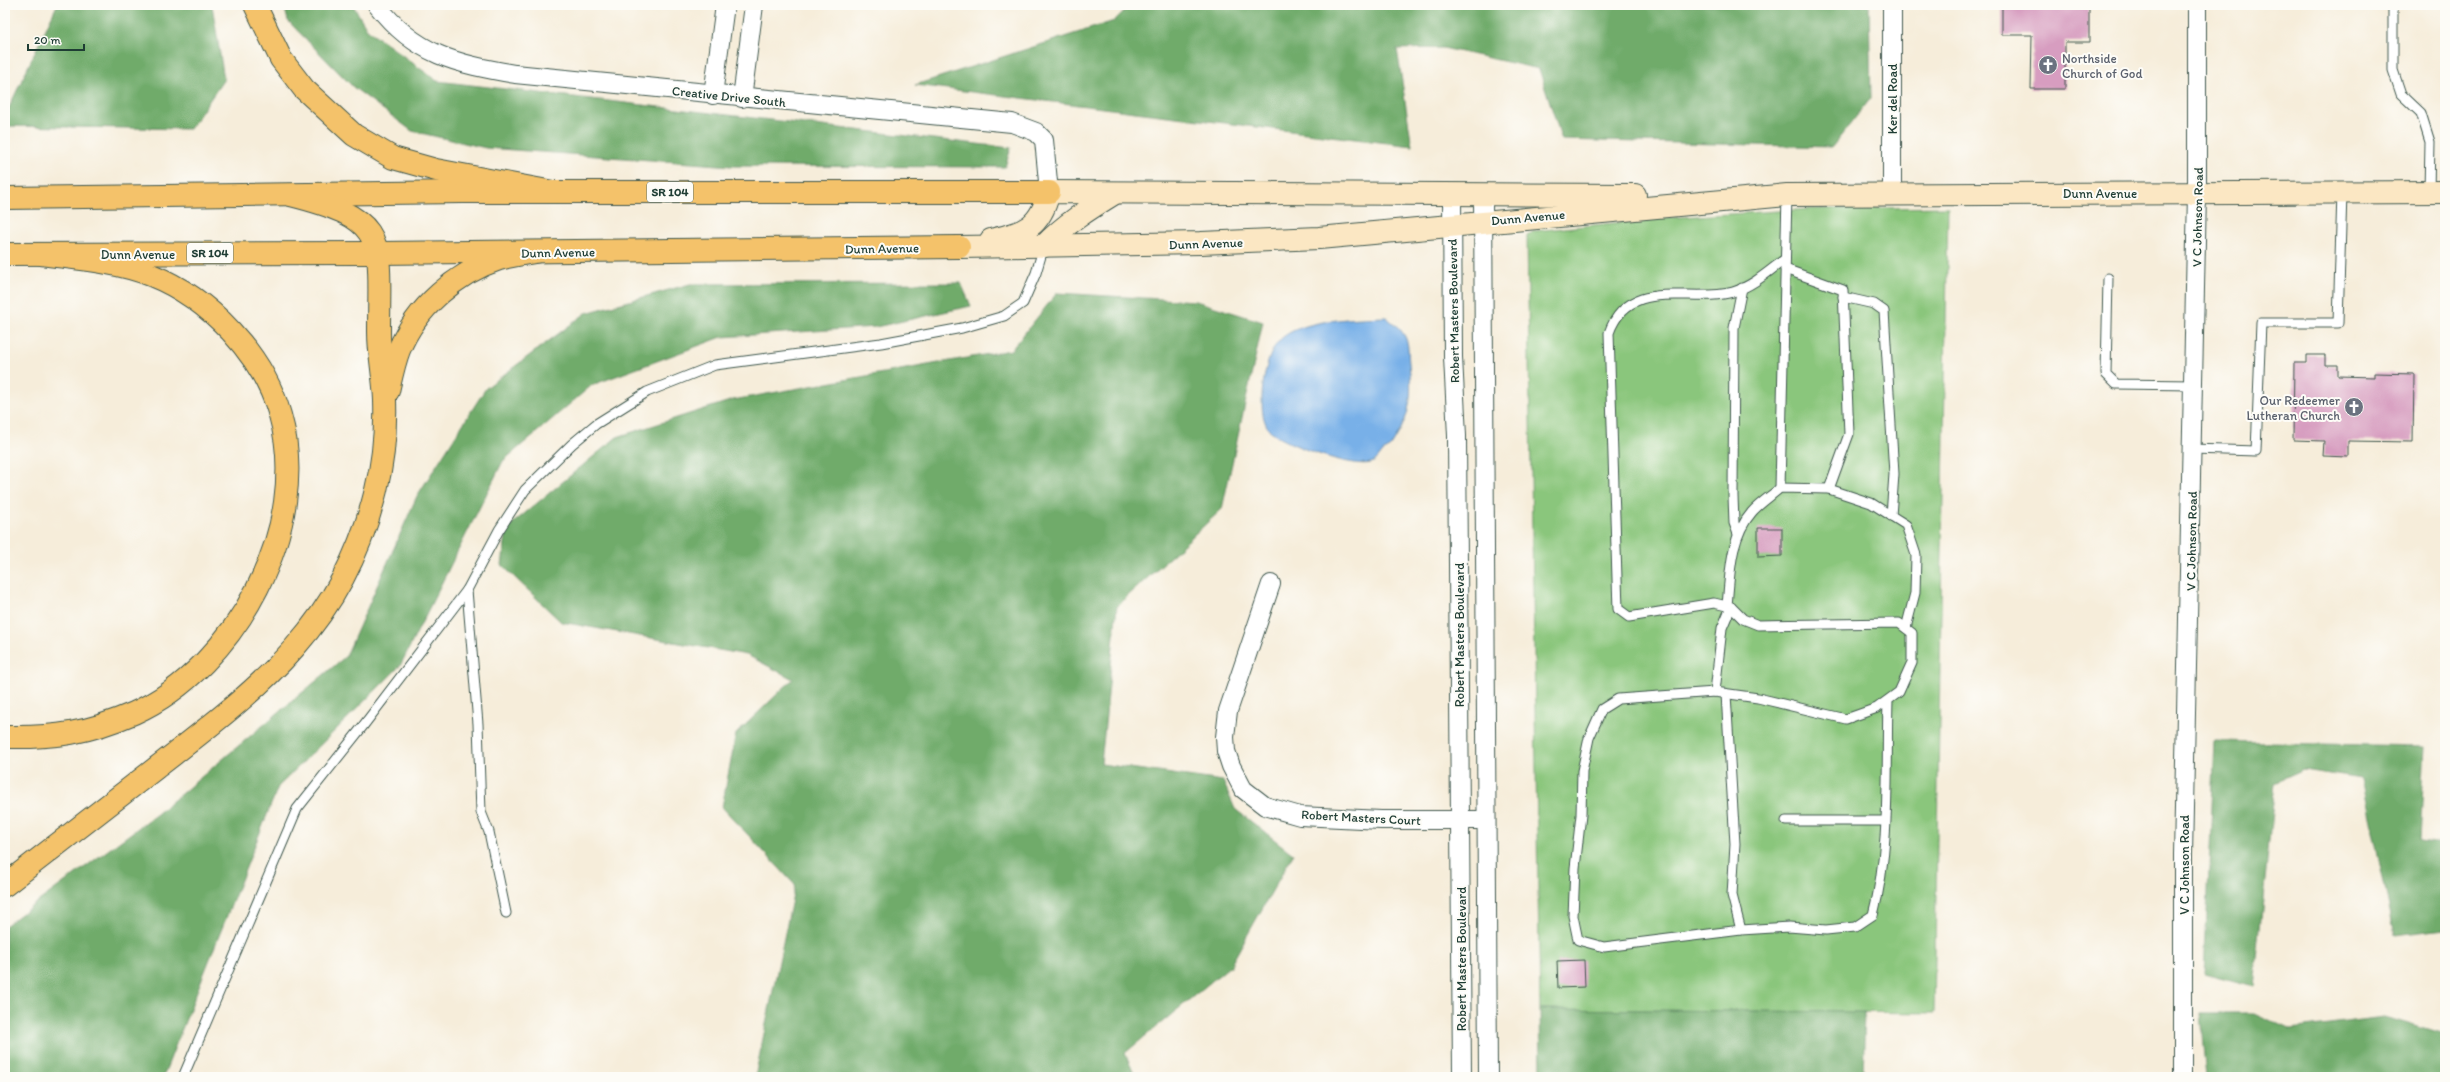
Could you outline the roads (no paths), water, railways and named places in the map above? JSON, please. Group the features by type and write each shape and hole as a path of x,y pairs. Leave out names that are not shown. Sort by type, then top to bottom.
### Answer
{"main road":[{"path":"255,5 281,59 304,89 354,135 393,158 436,170 553,192"},
{"name":"Dunn Avenue","path":"5,198 553,192 1452,193 1756,196 1892,193 2437,192"},
{"path":"959,247 1015,234 1034,224 1045,210 1049,192"},
{"path":"1044,246 1059,231 1081,213 1116,192"},
{"path":"5,884 214,724 273,673 312,628 339,588 358,548 376,489 383,447 385,400 379,352 379,253 373,235 350,215 328,204 291,195"},
{"name":"Dunn Avenue","path":"5,254 535,252 1044,246 1319,238 1756,196"},
{"path":"385,400 400,350 412,325 430,303 449,286 472,271 499,259 535,252"},
{"path":"5,737 62,736 104,725 135,712 164,696 203,664 245,612 266,570 281,528 286,483 284,434 281,416 272,391 248,352 217,316 188,296 151,275 106,263 40,254"}],"street":[{"name":"Creative Drive South","path":"377,5 386,17 411,39 440,57 470,67 515,74 742,98 1012,123 1036,132 1044,140 1049,192"},
{"path":"713,95 725,5"},
{"path":"742,98 754,5"},
{"name":"Ker del Road","path":"1892,5 1892,193"},
{"name":"V C Johnson Road","path":"2183,1077 2183,855 2197,193 2197,5"},
{"name":"Robert Masters Boulevard","path":"1452,193 1453,357 1457,436 1462,1077"},
{"name":"Robert Masters Boulevard","path":"1484,194 1488,1077"},
{"name":"Robert Masters Court","path":"1271,584 1228,711 1225,737 1226,751 1231,766 1243,789 1265,806 1300,816 1381,820 1486,820"}],"lane":[{"path":"2393,5 2393,70 2401,94 2421,113 2430,142 2437,192"},
{"path":"2192,449 2256,451 2261,323 2338,323 2342,193"},
{"path":"1780,488 1787,195"},
{"path":"183,1077 297,808 363,726 467,590 499,530 525,490 572,444 622,406 674,379 715,365 881,343 962,328 1004,316 1023,303 1036,273 1044,246"},
{"path":"1785,259 1742,288 1733,292 1713,294 1665,294 1630,304 1614,319 1609,333 1618,609 1629,617 1714,603 1729,606 1743,620 1758,625 1899,623 1912,633 1912,663 1899,692 1888,700 1877,708 1846,719 1758,698 1715,692 1618,699 1602,709 1589,738 1582,771 1581,815 1575,868 1573,916 1578,940 1604,947 1741,930 1788,927 1826,930 1856,927 1873,915 1880,889 1888,700"},
{"path":"1785,269 1843,290 1849,434 1829,489"},
{"path":"2108,278 2106,374 2110,380 2116,384 2193,385"},
{"path":"1738,534 1734,523 1733,496 1734,328 1742,288"},
{"path":"1843,297 1874,304 1884,311 1894,474 1891,516"},
{"path":"1715,692 1722,628 1729,606 1732,558 1738,534 1752,512 1780,488 1829,489 1871,503 1906,525 1916,555 1915,593 1906,628"},
{"path":"467,590 478,724 481,812 489,832 506,913"},
{"path":"1726,694 1735,844 1732,894 1741,930"},
{"path":"1786,821 1884,821"}],"water":[{"path":"1386,317 1395,324 1405,336 1408,348 1410,383 1410,401 1406,418 1389,449 1384,451 1373,462 1362,464 1321,455 1282,439 1274,434 1265,422 1262,396 1267,364 1278,342 1293,331 1305,326 1347,319"}],"place":[{"name":"Northside Church of God","path":"2048,65"},
{"name":"Our Redeemer Lutheran Church","path":"2354,407"}]}
